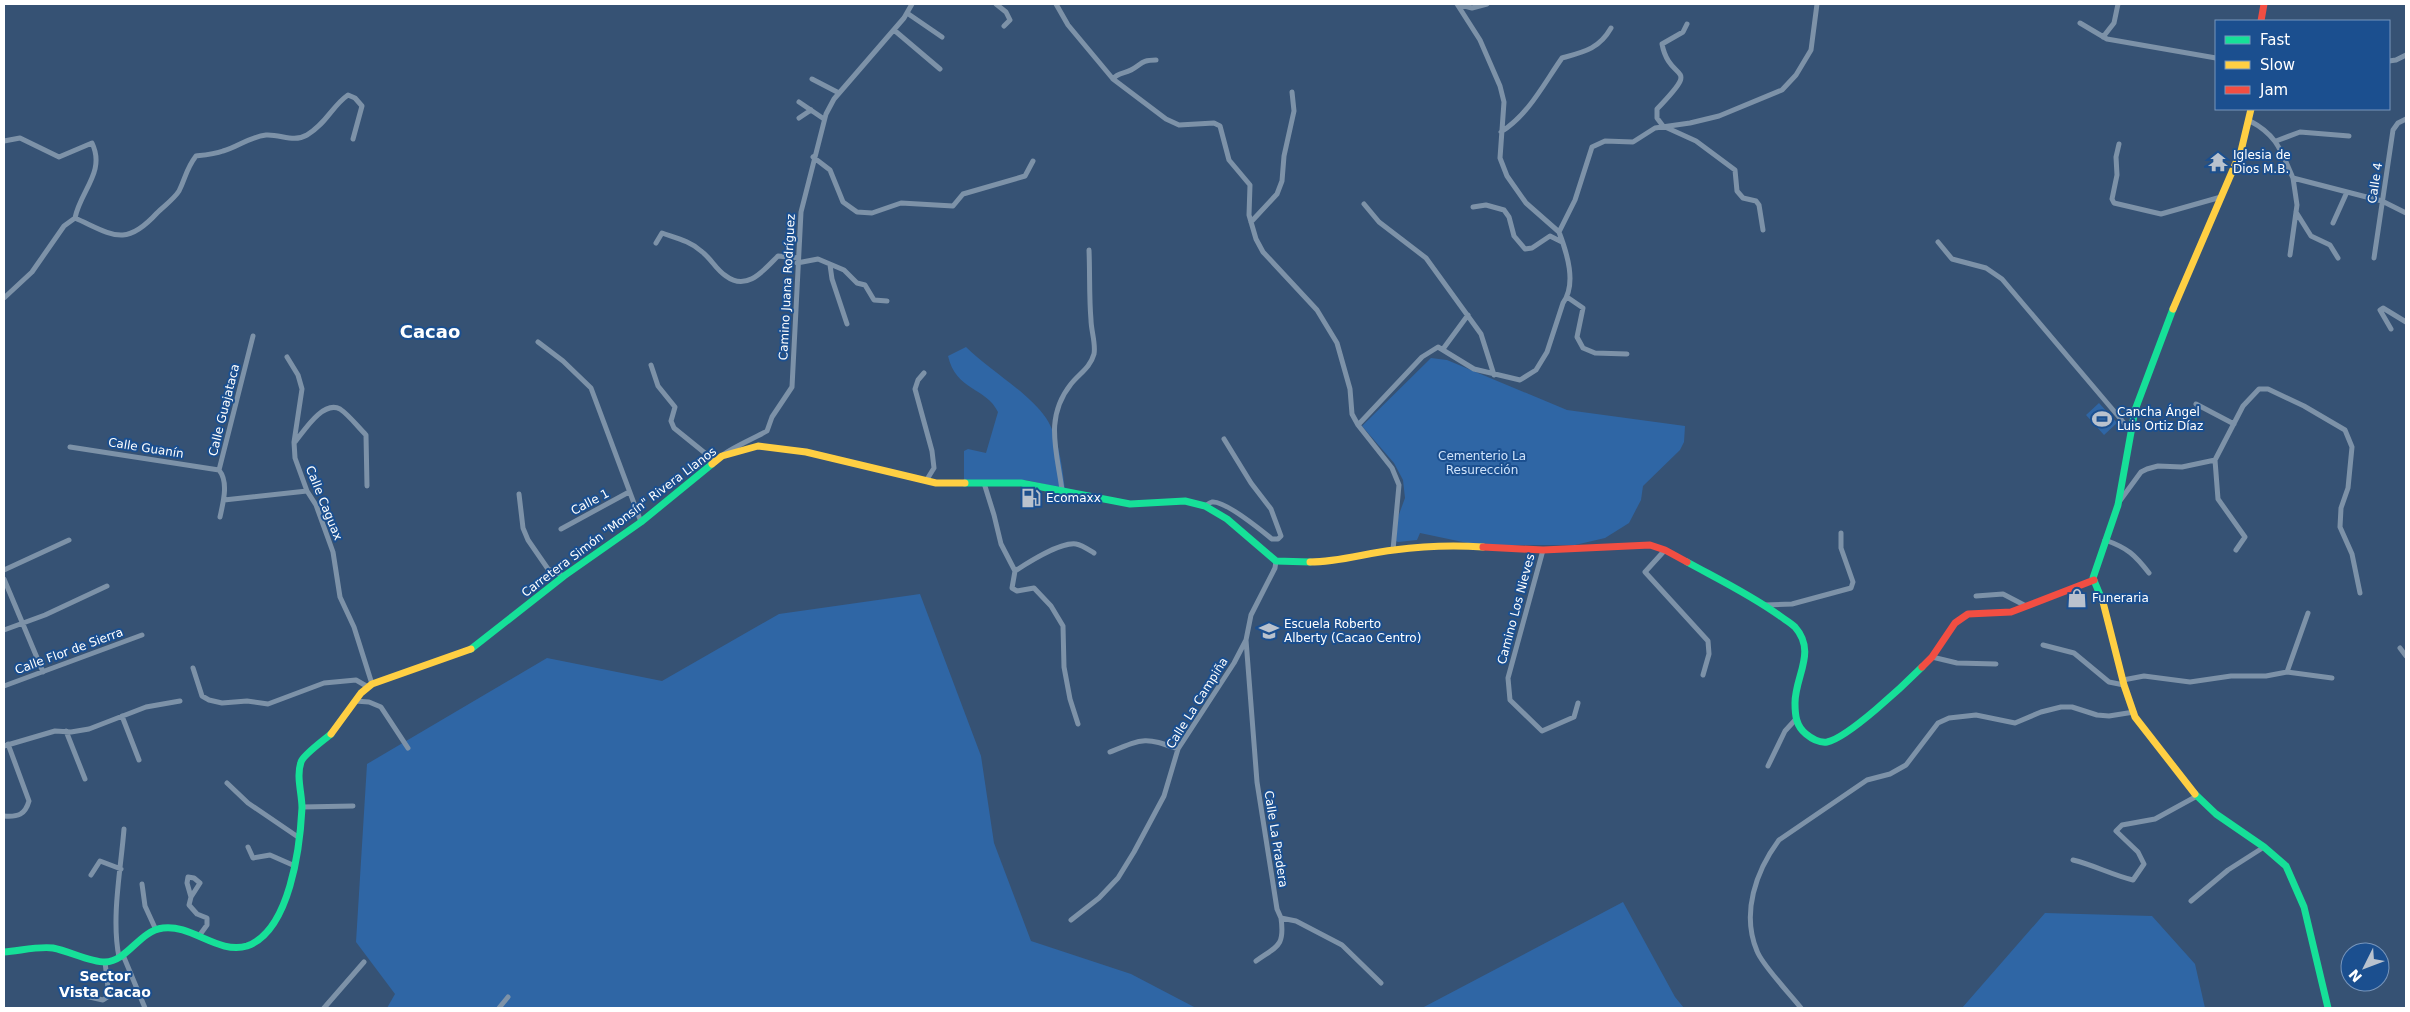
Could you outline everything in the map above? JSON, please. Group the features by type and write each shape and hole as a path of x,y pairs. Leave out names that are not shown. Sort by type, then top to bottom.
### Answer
{"street":[{"name":"Camino Juana Rodríguez","path":"721,456 767,431 772,417 792,387 801,212 824,119 839,93 894,30 912,4"},
{"path":"996,4 1006,12 1010,20 1004,26"},
{"path":"1056,4 1068,24 1113,79 1166,119 1179,124 1214,123 1220,126 1229,160 1250,185 1249,215 1256,239 1263,252 1317,310 1337,343 1350,389 1352,414 1358,425 1392,468 1399,485 1392,550"},
{"path":"1457,4 1472,8 1486,4"},
{"path":"1358,425 1422,357 1438,347 1474,370 1520,380 1536,370 1547,352 1567,297 1571,279 1559,232 1526,203 1507,176 1500,158 1500,132 1504,102 1500,86 1480,40 1457,4"},
{"path":"1559,232 1575,200 1592,147 1605,141 1633,142 1655,128 1690,123 1719,116 1782,90 1796,75 1811,50 1817,4"},
{"path":"2103,37 2114,23 2118,4"},
{"path":"2261,20 2264,4"},
{"path":"907,13 942,37"},
{"path":"2080,23 2103,37 2215,58"},
{"path":"1687,24 1683,32 1662,44 1664,55 1682,74 1683,78 1677,88 1657,109 1657,118 1664,126 1696,141 1734,170 1737,191 1743,198 1760,205 1763,230"},
{"path":"1500,132 1516,122 1532,105 1562,58 1583,52 1604,41 1611,28"},
{"path":"894,30 940,69"},
{"path":"2390,61 2406,55"},
{"path":"1113,79 1117,74 1131,70 1140,62 1156,60"},
{"path":"812,79 839,93"},
{"path":"1251,222 1277,194 1282,181 1284,156 1294,111 1292,92"},
{"path":"75,218 115,236 132,234 144,228 178,192 187,168 196,156 224,151 250,138 268,135 292,139 306,136 321,125 332,114 340,100 348,94 355,98 362,106 353,140"},
{"path":"799,102 824,119"},
{"path":"799,118 811,110"},
{"path":"2251,110 2250,121 2241,151 2171,314 2137,402 2130,430 2118,505 2105,540 2094,580 2102,599 2124,683 2134,712 2197,796 2216,814 2264,847 2286,866 2304,907 2328,1008"},
{"name":"Calle 4","path":"2374,258 2393,130 2398,122 2406,120"},
{"path":"2250,121 2265,128 2276,141 2293,178 2297,204 2290,255"},
{"path":"2276,141 2300,132 2349,136"},
{"path":"4,142 20,138 59,157 92,143 96,152 93,180 77,206 75,218 64,226 32,272 4,298"},
{"path":"2119,144 2116,157 2117,176 2112,199 2114,203 2161,214 2221,197"},
{"path":"813,158 830,170 843,202 857,212 872,213 900,203 953,206 963,194 1025,176 1033,161"},
{"path":"2293,178 2382,201 2406,213"},
{"path":"2333,223 2348,192"},
{"path":"1364,204 1378,222 1426,258 1481,334 1494,375"},
{"path":"1473,207 1486,205 1504,210 1509,217 1514,236 1525,249 1532,248 1550,236 1562,242"},
{"path":"2296,212 2311,236 2330,245 2338,258"},
{"path":"656,243 662,233 691,243 704,252 726,276 740,283 755,278 778,256 797,261 818,259 844,270 857,283 865,284 874,300 887,301"},
{"path":"1938,242 1952,259 1986,268 2002,279 2130,430"},
{"path":"1062,490 1053,431 1054,418 1060,402 1071,384 1088,368 1094,352 1089,250"},
{"path":"830,265 832,279 847,324"},
{"path":"1567,297 1583,308 1577,337 1583,348 1595,353 1627,354"},
{"path":"2391,329 2381,314 2380,310 2383,308 2406,322"},
{"path":"1443,349 1468,315"},
{"name":"Calle Guajataca","path":"220,517 224,500 224,476 219,470 253,336"},
{"path":"538,342 564,361 591,388 641,522"},
{"name":"Calle Caguax","path":"286,357 298,375 302,389 294,442 295,458 307,491 316,505 333,552 340,597 354,627 370,686"},
{"path":"652,365 658,386 675,407 670,421 674,428 721,456"},
{"path":"924,373 918,380 916,389 932,451 934,468 926,480"},
{"path":"2236,550 2244,537 2218,499 2216,460 2243,406 2259,389 2268,389 2304,406 2344,430 2352,447 2348,488 2340,508 2340,527 2352,554 2360,593"},
{"path":"2196,404 2234,424"},
{"path":"294,442 322,411 332,407 340,410 366,435 368,486"},
{"path":"1205,506 1212,502 1218,503 1242,517 1272,539 1278,539 1281,536 1272,509 1251,483 1224,439"},
{"name":"Carretera Simón \"Monsín\" Rivera Llanos","path":"156,930 162,928 180,929 230,948 246,946 259,939 277,918 287,899 295,866 302,807 299,771 301,760 333,732 355,701 370,686 475,648 564,576 641,522 721,456 758,446 772,447 806,452 936,483 1020,483 1130,504 1185,501 1205,506 1227,519 1276,561"},
{"name":"Calle Guanín","path":"70,447 219,470"},
{"path":"2118,505 2141,472 2158,466 2182,467 2216,460"},
{"path":"984,483 994,515 1000,544 1015,571 1012,588 1017,591 1034,588 1040,593 1063,626 1064,668 1078,724"},
{"path":"224,500 307,491"},
{"name":"Calle 1","path":"561,529 629,492"},
{"path":"519,494 523,528 528,540 548,569 564,576"},
{"path":"1765,605 1792,604 1851,588 1854,582 1841,548 1840,533"},
{"path":"4,570 69,540"},
{"path":"2105,540 2129,550 2149,573"},
{"path":"1015,571 1042,555 1064,546 1076,544 1094,553"},
{"path":"1276,561 1331,562 1392,550 1449,545 1543,550 1632,544 1650,545 1664,550 1765,605 1794,627 1804,642 1806,658 1795,701 1796,719 1801,730 1812,739 1825,742 1838,738 1894,694 1932,658 1954,623 1968,614 2011,612 2094,580"},
{"name":"Camino Los Nieves","path":"1543,550 1508,678 1510,700 1542,730 1574,717 1578,703"},
{"path":"1664,550 1645,572 1708,641 1709,654 1703,675"},
{"name":"Calle La Campiña","path":"1071,920 1099,898 1118,878 1164,796 1178,749 1234,663 1246,640 1251,615 1275,568 1276,561"},
{"path":"4,579 43,672"},
{"path":"4,630 22,624 107,586"},
{"path":"1976,596 2003,594 2026,606"},
{"path":"2287,672 2308,613"},
{"name":"Calle Flor de Sierra","path":"4,686 142,635"},
{"name":"Calle La Pradera","path":"1246,640 1257,782 1277,909 1281,918 1284,935 1280,944 1256,961"},
{"path":"2043,644 2074,653 2109,682 2124,683 2144,676 2190,682 2287,672 2332,678"},
{"path":"2400,648 2406,656"},
{"path":"1932,658 1958,663 1996,664"},
{"path":"193,668 202,696 222,703 247,701 268,704 287,695 332,682 356,680 370,686"},
{"path":"4,816 19,816 24,812 29,801 6,745 41,733 89,729 146,707 180,701"},
{"path":"355,701 369,702 381,706 408,748"},
{"path":"1801,1008 1757,952 1749,909 1758,878 1769,854 1779,840 1867,780 1890,774 1906,765 1938,723 1949,718 1976,715 2015,723 2042,712 2061,708 2072,707 2097,715 2110,716 2134,712"},
{"path":"122,716 139,760"},
{"path":"1768,766 1781,739 1796,719"},
{"path":"66,732 85,779"},
{"path":"1110,752 1130,743 1150,739 1178,749"},
{"path":"226,783 248,803 298,836"},
{"path":"2073,860 2094,865 2115,876 2133,880 2144,864 2138,852 2116,830 2122,825 2155,819 2197,796"},
{"path":"302,807 353,806"},
{"path":"124,829 117,912 117,945 145,1008"},
{"path":"248,847 253,858 270,855 295,866"},
{"path":"2192,901 2228,870 2264,847"},
{"path":"90,875 100,861 121,869"},
{"path":"4,952 52,948 105,962 121,956 143,936 156,930 145,906 142,884"},
{"path":"191,897 189,905 197,914 207,918 207,924 198,936"},
{"path":"1281,918 1296,921 1342,945 1381,983"},
{"path":"85,996 104,1000 109,996 105,962"},
{"path":"324,1008 364,962"},
{"path":"499,1008 508,997"}],"green space":[{"path":"966,347 1019,390 1046,418 1057,443 1065,489 1026,480 964,481 964,451 968,449 986,453 998,412 986,398 964,383 952,367 948,356"},
{"name":"Cementerio La Resurección","path":"1431,358 1447,360 1567,410 1685,426 1684,442 1680,450 1643,486 1641,500 1629,523 1605,538 1575,545 1477,545 1420,533 1417,540 1398,542 1396,541 1398,517 1405,498 1403,480 1394,463 1362,426"},
{"name":"Cancha Ángel Luis Ortiz Díaz","path":"2099,403 2117,423 2104,435 2086,415"},
{"path":"920,594 981,756 994,843 1031,941 1131,974 1196,1008 387,1008 395,994 356,942 367,764 547,658 662,681 779,614"},
{"path":"1623,902 1675,997 1684,1008 1422,1008"},
{"path":"2045,913 2152,916 2195,964 2205,1008 1962,1008"}],"traffic: fast":[{"path":"2103,602 2093,578 2118,505 2135,410 2173,309"},
{"path":"471,649 564,576 641,522 712,464"},
{"path":"965,483 1021,483 1130,504 1185,501 1205,506 1227,519 1276,561 1310,562"},
{"path":"1687,562 1758,601 1795,627 1801,636 1805,655 1796,693 1796,716 1798,724 1803,731 1816,740 1827,742 1848,731 1876,709 1922,667"},
{"path":"4,952 53,948 105,962 120,957 147,934 163,928 184,930 216,943 236,948 247,946 262,937 273,924 283,906 295,865 302,808 299,779 301,762 331,734"},
{"path":"2195,794 2216,814 2264,847 2286,866 2304,907 2328,1008"}],"traffic: slow":[{"path":"2173,309 2241,151 2251,110"},
{"path":"712,464 722,456 758,446 806,452 936,483 965,483"},
{"path":"1310,562 1331,561 1384,551 1416,548 1483,547"},
{"path":"2103,602 2124,685 2135,717 2195,794"},
{"path":"331,734 361,693 372,684 471,649"}],"traffic: jam":[{"path":"2261,20 2264,4"},
{"path":"1483,547 1543,550 1650,545 1665,550 1687,562"},
{"path":"1922,667 1932,657 1955,623 1968,614 2011,612 2094,580"}],"place":[{"name":"Iglesia de Dios M.B.","path":"2218,162"},
{"name":"Cancha Ángel Luis Ortiz Díaz","path":"2102,419"},
{"name":"Ecomaxx","path":"1031,498"},
{"name":"Funeraria","path":"2077,598"},
{"name":"Escuela Roberto Alberty (Cacao Centro)","path":"1269,631"}],"district":[{"name":"Cacao","path":"430,331"},
{"name":"Sector Vista Cacao","path":"105,984"}]}
